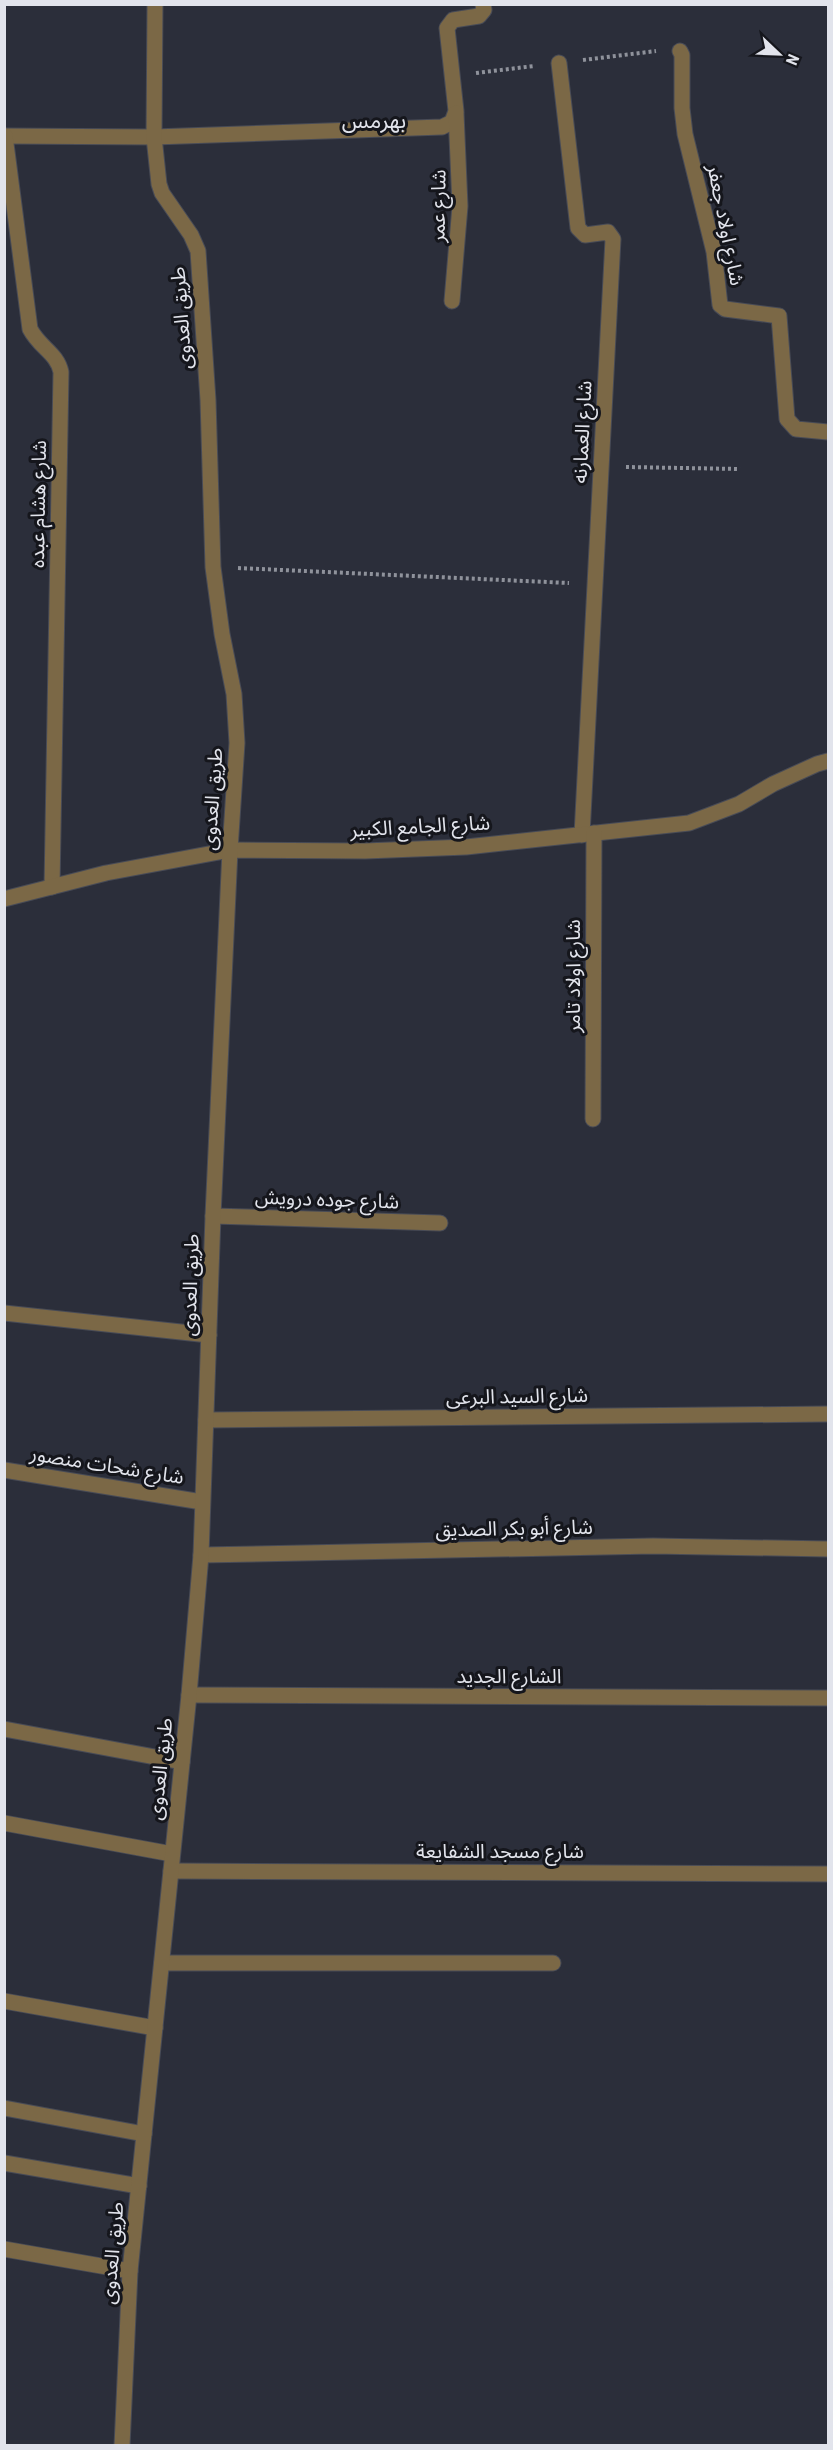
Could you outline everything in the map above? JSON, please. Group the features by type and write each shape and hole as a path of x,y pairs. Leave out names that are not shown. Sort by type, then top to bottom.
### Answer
{"street":[{"name":"طريق العدوى","path":"122,2445 130,2271 189,1695 201,1555 213,1216 237,743 236,718 218,612 213,567 208,400 198,252 183,222 162,193 154,137 155,4"},
{"name":"شارع عمر","path":"453,301 460,206 456,111 446,32 453,21 479,16 484,10 483,4"},
{"name":"شارع اولاد جعفر","path":"680,51 682,55 681,108 685,134 714,252 720,305 725,309 779,316 787,419 796,429 828,432"},
{"name":"شارع العمارنه","path":"559,63 579,230 585,235 608,232 613,239 595,584 588,834"},
{"path":"5,136 154,137 442,127 452,122 456,111"},
{"name":"شارع هشام عبده","path":"5,136 30,329 40,346 56,358 61,372 52,886"},
{"name":"شارع الجامع الكبير","path":"4,899 173,859 230,850 419,850 689,823 740,804 773,784 828,761"},
{"name":"شارع اولاد تامر","path":"588,834 593,1119"},
{"name":"شارع جوده درويش","path":"213,1216 440,1223"},
{"path":"4,1313 209,1335"},
{"name":"شارع السيد البرعى","path":"206,1420 828,1414"},
{"name":"شارع شحات منصور","path":"4,1470 202,1502"},
{"name":"شارع أبو بكر الصديق","path":"201,1555 653,1546 828,1549"},
{"name":"الشارع الجديد","path":"189,1695 828,1698"},
{"path":"4,1729 182,1762"},
{"path":"4,1823 172,1854"},
{"name":"شارع مسجد الشفايعة","path":"171,1870 828,1874"},
{"path":"162,1963 553,1963"},
{"path":"4,2001 155,2028"},
{"path":"4,2108 144,2134"},
{"path":"4,2163 139,2186"},
{"path":"4,2249 130,2271"}],"path":[{"path":"602,467 740,470"},
{"path":"213,567 595,584"}],"district":[{"name":"بهرمس","path":"374,120"}]}
